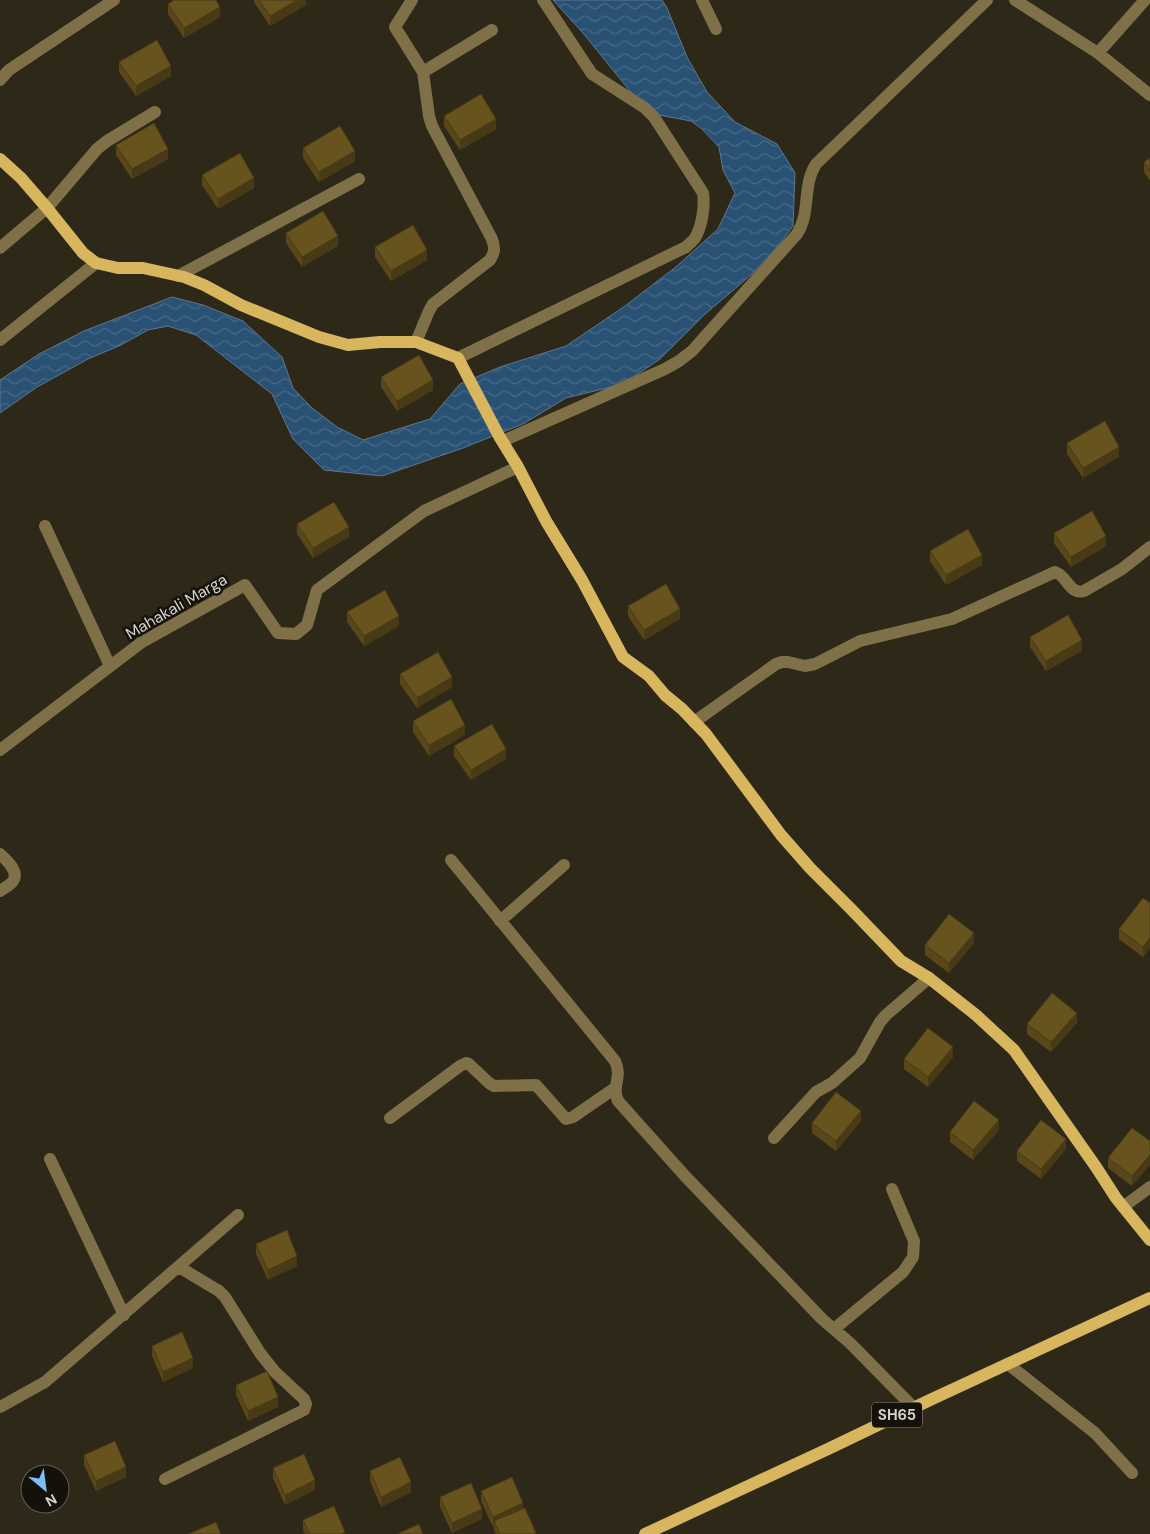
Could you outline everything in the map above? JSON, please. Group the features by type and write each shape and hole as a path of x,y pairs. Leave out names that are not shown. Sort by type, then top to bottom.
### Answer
{"main road":[{"path":"0,159 21,178 83,253 96,263 118,268 143,268 178,276 204,285 241,305 319,337 348,345 380,342 416,342 458,358 546,521 582,580 623,656 649,676 665,695 682,709 706,734 781,835 810,868 901,961 928,978 976,1015 1014,1050 1096,1166 1116,1198 1150,1240"},
{"name":"SH65","path":"645,1534 666,1530 913,1407 1150,1298"}],"street":[{"path":"0,80 9,70 114,0"},
{"path":"412,0 395,27 423,72 432,126 495,247 490,260 433,304 416,342"},
{"path":"458,358 686,247 694,239 699,228 704,203 703,193 654,117 645,108 592,74 543,0"},
{"path":"702,0 716,30"},
{"path":"501,439 665,369 692,350 801,227 804,221 809,180 816,164 987,0"},
{"path":"1015,0 1098,53 1150,94"},
{"path":"1098,53 1145,0"},
{"path":"423,72 492,30"},
{"path":"0,248 47,208 97,149 155,112"},
{"path":"178,276 359,179"},
{"path":"0,340 96,263"},
{"name":"Mahakali Marga","path":"0,750 142,642 245,585 278,633 296,634 307,625 317,590 424,511 518,468"},
{"path":"45,526 110,666"},
{"path":"694,722 776,664 788,662 805,666 815,664 860,640 952,618 1055,572 1060,573 1074,590 1084,591 1122,568 1150,547"},
{"path":"0,854 13,868 15,874 13,881 0,891"},
{"path":"451,860 615,1061 619,1075 615,1088 618,1101 685,1176 822,1319 850,1343 913,1407"},
{"path":"500,921 564,865"},
{"path":"774,1138 816,1092 837,1079 860,1058 880,1022 928,978"},
{"path":"390,1118 466,1063 489,1084 494,1086 536,1085 566,1119 573,1118 615,1088"},
{"path":"50,1158 124,1314"},
{"path":"1123,1207 1150,1187"},
{"path":"834,1329 903,1272 913,1256 914,1241 892,1189"},
{"path":"0,1407 46,1382 238,1215"},
{"path":"165,1479 304,1410 306,1404 304,1399 275,1372 260,1353 226,1297 179,1267"},
{"path":"1008,1364 1095,1433 1132,1473"}],"water":[{"path":"553,0 662,0 687,57 707,92 735,122 777,144 795,173 793,226 778,246 752,274 704,315 660,359 623,384 566,398 523,424 463,448 382,476 324,470 293,439 272,394 196,335 168,326 148,330 121,345 88,359 37,387 0,413 0,380 39,354 84,331 172,297 203,305 243,321 282,357 293,388 312,408 337,427 363,440 430,419 460,384 500,367 566,346 625,306 677,266 718,229 735,193 723,170 719,147 702,129 691,121 659,115 634,96 583,33"}],"building":[{"path":"174,0 216,0 220,7 184,28 168,4"},
{"path":"259,0 297,0 270,16"},
{"path":"157,40 171,66 136,86 119,62"},
{"path":"481,94 496,119 460,140 444,116"},
{"path":"154,123 168,149 132,169 116,145"},
{"path":"340,126 355,151 319,172 303,148"},
{"path":"240,153 254,178 218,199 202,175"},
{"path":"1150,158 1150,171 1144,162"},
{"path":"323,211 338,236 302,257 286,233"},
{"path":"413,225 427,250 391,271 375,247"},
{"path":"419,355 433,380 397,401 381,377"},
{"path":"1105,421 1119,447 1083,468 1067,443"},
{"path":"334,502 349,527 313,548 297,524"},
{"path":"1092,511 1106,536 1071,557 1054,533"},
{"path":"968,529 982,555 946,575 930,551"},
{"path":"666,584 680,609 644,630 628,606"},
{"path":"385,590 399,616 364,636 347,612"},
{"path":"1068,615 1082,640 1046,661 1030,637"},
{"path":"438,652 452,677 417,698 400,674"},
{"path":"451,699 465,725 429,745 413,721"},
{"path":"492,724 506,749 471,770 454,746"},
{"path":"1143,898 1150,903 1150,938 1143,947 1119,929"},
{"path":"949,914 974,933 949,963 925,945"},
{"path":"1052,993 1077,1013 1051,1042 1027,1024"},
{"path":"928,1028 953,1047 928,1077 904,1059"},
{"path":"836,1092 861,1111 836,1141 812,1123"},
{"path":"974,1101 999,1120 973,1150 950,1132"},
{"path":"1041,1120 1066,1139 1041,1169 1017,1151"},
{"path":"1132,1128 1150,1141 1150,1155 1132,1176 1108,1158"},
{"path":"287,1230 297,1256 268,1270 256,1244"},
{"path":"182,1332 193,1358 163,1372 152,1346"},
{"path":"267,1371 278,1397 248,1411 236,1385"},
{"path":"115,1441 126,1467 96,1481 84,1455"},
{"path":"304,1454 315,1480 285,1495 273,1468"},
{"path":"400,1457 411,1482 381,1497 370,1471"},
{"path":"512,1477 523,1503 493,1517 481,1491"},
{"path":"471,1483 482,1509 452,1523 440,1497"},
{"path":"334,1506 345,1532 341,1534 310,1534 303,1520"},
{"path":"525,1508 536,1533 500,1534 494,1521"},
{"path":"216,1522 221,1534 188,1534"},
{"path":"419,1524 423,1534 397,1534"}]}
